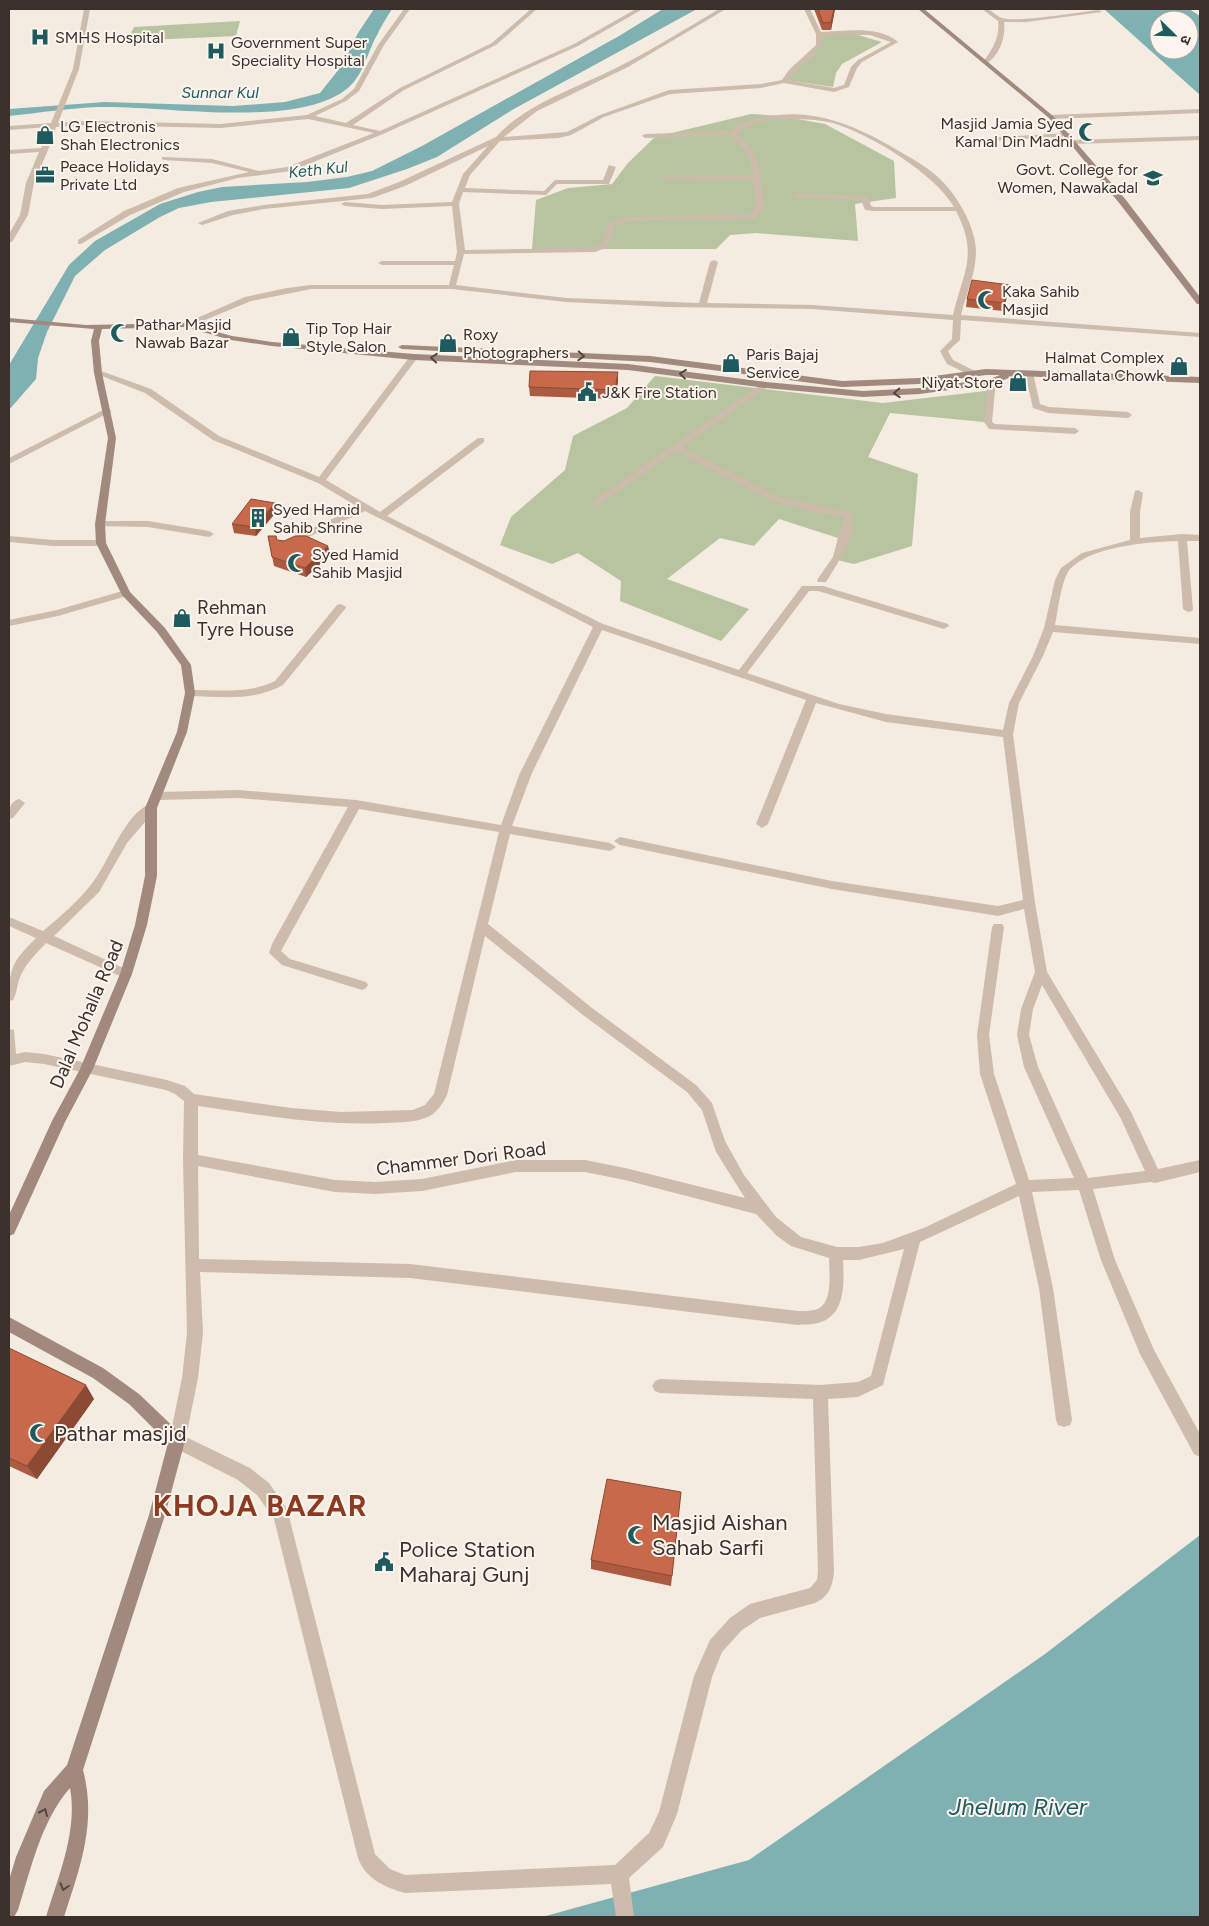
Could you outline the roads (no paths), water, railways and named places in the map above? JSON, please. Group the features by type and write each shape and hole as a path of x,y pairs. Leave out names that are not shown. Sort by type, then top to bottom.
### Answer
{"street":[{"path":"9,240 24,214 30,183 45,150 76,69 86,9"},
{"path":"308,117 344,100 357,90 381,45 407,9"},
{"path":"348,125 402,89 462,62 494,44 534,9"},
{"path":"81,242 106,225 153,201 211,182 261,174 302,164 381,133 576,45 640,9"},
{"path":"452,287 461,252 455,204 467,174 497,139 518,121 535,110 626,66 723,9"},
{"path":"784,81 791,71 816,49 820,42 819,34 809,18 807,9"},
{"path":"921,9 987,61 1051,117 1074,142 1200,302"},
{"path":"985,9 1001,20 1026,20 1099,12"},
{"path":"987,61 999,45 1003,31 1001,20"},
{"path":"202,222 231,213 264,207 369,196 402,184 497,139 568,134 602,116 669,92 761,86 784,81 826,89 842,89 847,86 854,67 860,61 895,42 885,37 864,33 819,34"},
{"path":"1051,117 1200,111"},
{"path":"9,128 56,121 221,126 308,117 381,133"},
{"path":"645,136 735,133 742,125 773,118 819,119 835,122 917,166 940,182 959,209 971,240 974,257 957,316 956,340 944,351 950,362 972,373"},
{"path":"461,252 595,250 605,245 612,225 627,219 750,217 754,215 760,206 754,159 749,149 735,133"},
{"path":"964,141 1067,134"},
{"path":"1074,142 1200,138"},
{"path":"9,152 45,150"},
{"path":"164,158 218,162 261,174"},
{"path":"460,190 546,193 558,182 606,182 612,167"},
{"path":"665,177 756,178"},
{"path":"797,194 863,198 866,200 868,208 874,209 959,209"},
{"path":"334,201 354,206 382,207 455,204"},
{"path":"703,305 714,262"},
{"path":"382,263 459,263"},
{"path":"186,325 248,299 287,290 311,287 452,287 566,300 812,308 957,316 1045,325 1200,335"},
{"path":"9,320 86,327 186,325 231,338 340,350 414,357 628,367 766,385 863,394 920,391 992,381 1014,374"},
{"name":"Dalal Mohalla Road","path":"9,1230 59,1121 86,1069 126,974 141,925 151,876 152,808 182,732 190,694 186,665 161,630 126,593 101,543 100,524 112,438 108,411 98,372 95,341 99,327"},
{"path":"323,347 340,344 650,359 842,384 919,381 972,373 1200,380"},
{"path":"320,481 414,357"},
{"path":"98,372 148,391 216,438 320,481 380,516 599,626 837,707 886,718 1008,734"},
{"path":"1029,374 1034,404 1036,406 1048,410 1128,415"},
{"path":"992,381 988,422 992,427 1075,431"},
{"path":"596,503 766,385"},
{"path":"9,461 108,411"},
{"path":"380,516 481,440"},
{"path":"675,447 773,498 801,506 841,512 848,515 849,520 838,557 822,580"},
{"path":"1135,542 1134,525 1138,493"},
{"path":"282,546 365,507"},
{"path":"100,524 148,524 209,534"},
{"path":"1182,537 1188,609"},
{"path":"1155,1177 1125,1114 1041,972 1029,903 1008,734 1014,703 1038,656 1049,628 1060,580 1066,568 1085,554 1135,542 1182,537 1200,538"},
{"path":"9,539 53,543 101,543"},
{"path":"741,674 806,588 819,588 944,626"},
{"path":"9,622 58,613 126,593"},
{"path":"190,694 259,691 272,688 280,683 341,607"},
{"path":"9,1034 9,1060 25,1057 44,1059 167,1085 180,1090 191,1099 310,1116 377,1118 424,1113 433,1107 440,1095 506,828 526,772 599,626"},
{"path":"1049,628 1200,641"},
{"path":"762,824 812,699"},
{"path":"158,796 239,794 356,804 615,844 832,885 998,911 1029,903"},
{"path":"9,815 19,803"},
{"path":"356,804 275,953 286,962 362,985"},
{"path":"9,996 10,983 20,963 78,908 96,888 130,830 152,808"},
{"path":"9,921 126,974"},
{"path":"482,926 562,993 683,1081 701,1098 712,1115 718,1140 728,1163 775,1227 792,1240 836,1253 855,1254 879,1250 914,1238 1024,1186 1084,1184 1155,1177 1200,1166"},
{"path":"998,927 983,1034 987,1074 1024,1186 1046,1288 1064,1420"},
{"path":"1041,972 1027,1009 1023,1035 1031,1067 1084,1184 1108,1260 1148,1354 1200,1449"},
{"path":"9,1910 25,1857 50,1797 74,1770 157,1515 177,1442 190,1378 195,1333 190,1159 191,1099"},
{"name":"Chammer Dori Road","path":"190,1159 335,1186 375,1188 422,1185 516,1166 585,1166 625,1174 762,1209"},
{"path":"660,1386 820,1392 855,1391 869,1388 878,1380 914,1238"},
{"path":"192,1265 410,1271 798,1318 820,1316 832,1304 836,1293 836,1253"},
{"path":"9,1324 98,1373 134,1399 177,1442 244,1474 263,1489 280,1515 367,1858 375,1871 388,1879 405,1884 620,1874 656,1840 668,1814 703,1676 716,1646 736,1624 756,1610 815,1595 825,1584 820,1392"},
{"path":"56,1917 73,1856 79,1823 80,1795 74,1770"},
{"path":"620,1874 621,1894 626,1917"}],"water":[{"path":"374,9 392,9 358,76 348,88 325,101 297,108 264,112 99,107 9,116 9,109 105,102 233,106 285,102 320,93 343,64 358,33"},
{"name":"Keth Kul","path":"663,9 697,9 512,110 437,157 349,188 211,202 179,208 160,217 105,250 75,276 47,332 38,358 36,379 9,410 9,365 69,265 95,241 160,204 198,192 222,187 307,182 347,177 372,171 422,146 619,36"},
{"path":"1104,9 1191,10 1149,10 1149,49"},
{"path":"1200,16 1200,95 1161,60 1199,60"},
{"name":"Jhelum River","path":"1200,1535 1200,1917 542,1917 749,1860 1045,1654"}],"place":[{"name":"SMHS Hospital","path":"40,37"},
{"name":"Government Super Speciality Hospital","path":"216,51"},
{"name":"Masjid Jamia Syed Kamal Din Madni","path":"1088,132"},
{"name":"LG Electronis Shah Electronics","path":"45,135"},
{"name":"Peace Holidays Private Ltd","path":"45,175"},
{"name":"Govt. College for Women, Nawakadal","path":"1153,178"},
{"name":"Kaka Sahib Masjid","path":"987,300"},
{"name":"Pathar Masjid Nawab Bazar","path":"120,333"},
{"name":"Tip Top Hair Style Salon","path":"291,337"},
{"name":"Roxy Photographers","path":"448,343"},
{"name":"Paris Bajaj Service","path":"731,363"},
{"name":"Halmat Complex Jamallata Chowk","path":"1179,366"},
{"name":"Niyat Store","path":"1018,382"},
{"name":"J&K Fire Station","path":"587,392"},
{"name":"Syed Hamid Sahib Shrine","path":"258,518"},
{"name":"Syed Hamid Sahib Masjid","path":"297,563"},
{"name":"Rehman Tyre House","path":"182,618"},
{"name":"Pathar masjid","path":"39,1433"},
{"name":"Masjid Aishan Sahab Sarfi","path":"637,1535"},
{"name":"Police Station Maharaj Gunj","path":"384,1562"}],"district":[{"name":"KHOJA BAZAR","path":"260,1506"}],"water label":[{"name":"Sunnar Kul","path":"220,92"}]}
